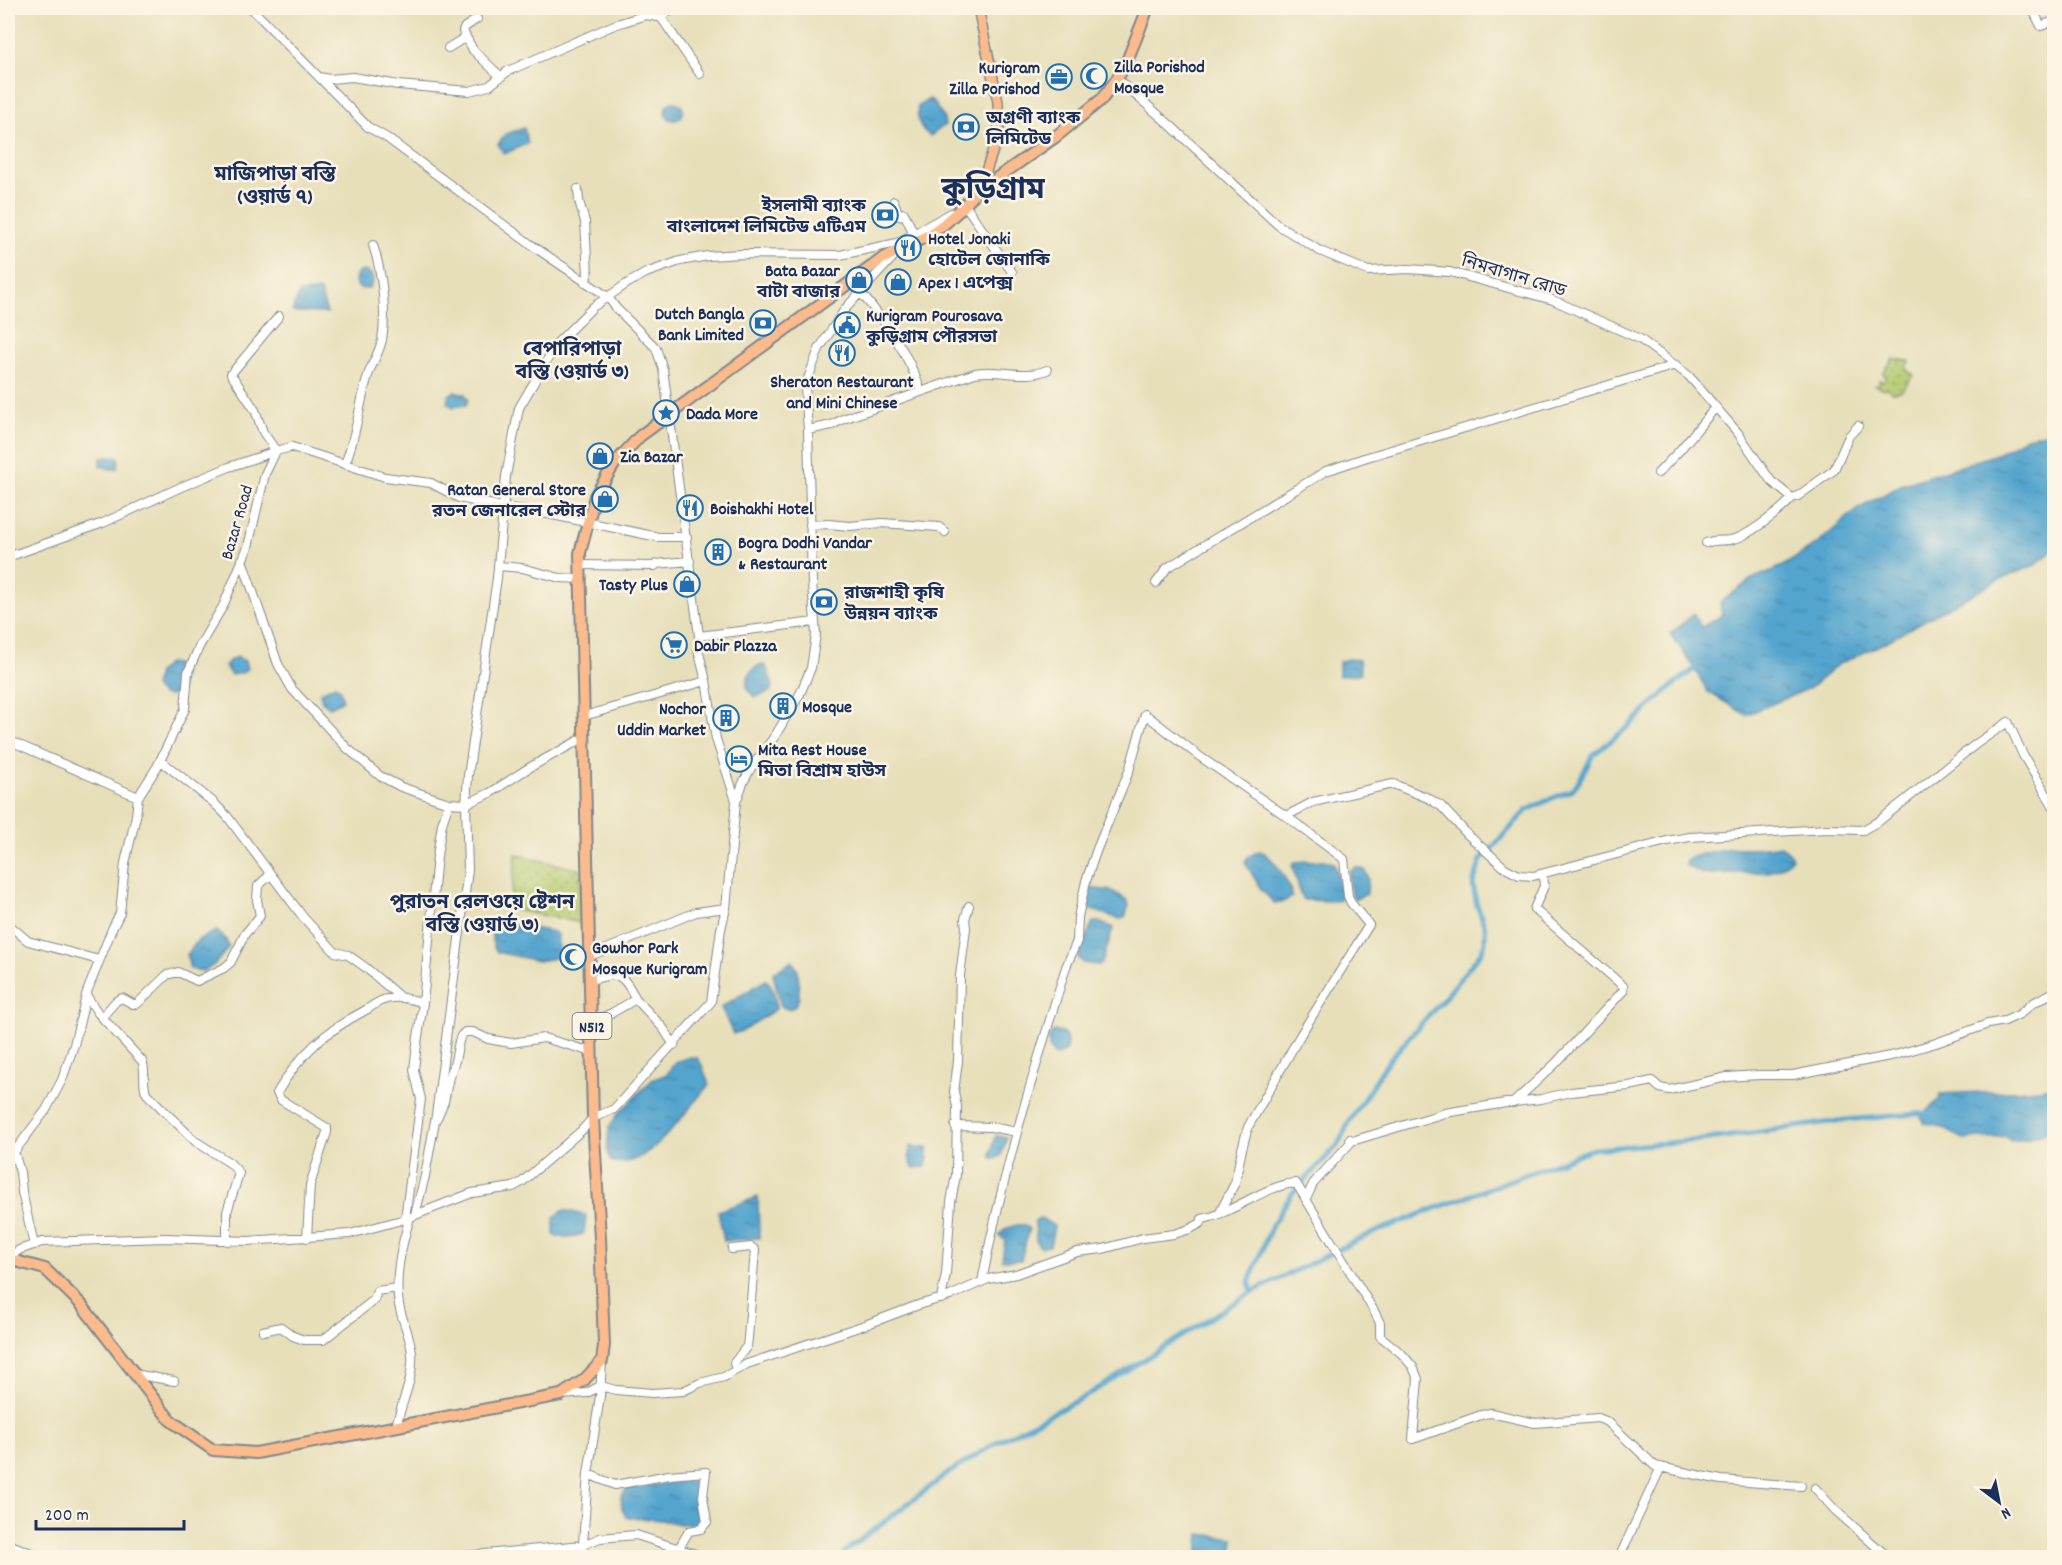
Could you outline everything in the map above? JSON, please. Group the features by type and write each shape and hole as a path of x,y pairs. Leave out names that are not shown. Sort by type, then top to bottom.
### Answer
{"highway":[{"path":"981,186 994,180 1054,138 1102,99 1127,61 1148,8"},
{"name":"N512","path":"602,1361 604,1345 593,1118 580,579 580,553 595,496 615,463 640,436 882,259 943,225 981,186"},
{"path":"8,1259 45,1269 81,1304 170,1420 213,1450 256,1453 561,1395 584,1380 602,1361"}],"main road":[{"path":"978,8 998,102 999,132 981,186"}],"street":[{"path":"251,8 368,127 396,144 530,244 608,297 656,348 663,369 687,537 699,636 698,649 716,740 736,802"},
{"path":"646,8 659,17 700,74"},
{"path":"317,77 330,80 353,77 398,85 469,91 489,86 508,71 614,25 646,15 659,17 675,8"},
{"path":"2032,8 2041,26 2055,21"},
{"path":"477,19 463,31 473,50 501,76"},
{"path":"448,48 466,37"},
{"name":"নিমবাগান রোড","path":"1117,79 1187,140 1278,225 1320,251 1368,271 1408,269 1450,272 1553,300 1640,339 1689,376 1738,433 1771,481 1791,498"},
{"path":"578,189 585,222 588,275 585,282"},
{"path":"894,201 899,216 904,213 914,234"},
{"path":"396,1427 400,1407 410,1383 412,1353 399,1307 397,1288 403,1242 425,1176 434,1126 468,870 466,804 498,566 506,476 519,408 557,343 593,307 646,273 680,261 741,254 840,255 897,243 964,205 1012,272"},
{"path":"345,464 354,437 367,377 382,341 380,266 373,245"},
{"path":"8,1259 20,1250 42,1242 166,1238 227,1240 307,1238 350,1234 410,1217 472,1193 513,1186 522,1182 582,1131 593,1118 614,1109 674,1045 711,1002 726,908 736,802 752,766 775,736 800,694 811,668 816,635 808,430 804,387 819,349 845,309 901,249"},
{"path":"860,292 894,334 916,375 921,392"},
{"path":"276,451 263,432 255,410 231,374 279,316"},
{"path":"1156,583 1167,568 1326,471 1676,365"},
{"path":"808,430 832,425 843,419 986,370 1028,375 1047,370"},
{"path":"1658,473 1716,406"},
{"path":"1706,543 1712,540 1736,539 1778,511 1791,498 1798,496 1834,470 1850,436 1858,426"},
{"path":"8,557 103,523 200,479 292,447 385,477 431,483 459,498 658,537 687,537"},
{"name":"Bazar Road","path":"138,797 160,760 185,709 188,672 200,645 223,606 248,547 265,474 276,451"},
{"path":"810,525 850,526 882,523 939,527 945,532"},
{"path":"242,560 278,664 292,689 347,748 380,776 401,787 449,802 466,804 490,793 585,736"},
{"path":"580,565 655,566 656,564 690,561"},
{"path":"498,566 522,568 560,578 580,579"},
{"path":"699,636 815,622"},
{"path":"584,716 706,681"},
{"path":"982,1282 1017,1132 1066,967 1077,941 1078,917 1086,881 1129,771 1146,714 1198,756 1344,859 1348,896 1369,925 1301,1034 1248,1127 1235,1184 1219,1214"},
{"path":"1286,816 1313,802 1393,784 1442,806 1482,848 1505,868 1519,875 1533,876 1639,847 1690,837 1827,829 1863,830 1879,821 1976,744 2008,722 2023,755 2055,807"},
{"path":"8,740 138,797 125,863 120,913 86,996 74,1045 62,1080 46,1110 14,1152 21,1172 22,1192 34,1245"},
{"path":"160,760 227,816 303,917 335,952 348,956 365,967 401,998"},
{"path":"410,1217 421,1099 414,1070 437,856 442,824 449,802"},
{"path":"1513,1103 1555,1064 1623,989 1534,909 1544,886 1543,874"},
{"path":"102,1017 116,1001 122,998 137,1004 167,975 178,972 197,981 227,966 245,934 260,916 257,900 258,886 270,875"},
{"path":"941,1299 946,1274 951,1202 956,1175 957,1107 954,1092 958,1061 960,976 965,919 969,906"},
{"path":"590,956 696,912 726,908"},
{"path":"8,924 28,941 99,960"},
{"path":"591,980 618,975 636,999 663,1028 674,1045"},
{"path":"1306,1199 1313,1184 1351,1139 1445,1113 1541,1100 1571,1092 1629,1086 1652,1081 1660,1088 1669,1090 1727,1077 1793,1075 1886,1057 1936,1043 1988,1024 2005,1021 2055,992"},
{"path":"86,996 142,1061 145,1067 144,1089 147,1094 195,1141 230,1163 239,1173 227,1212 227,1240"},
{"path":"307,1238 310,1185 327,1128 281,1100 277,1093 298,1062 322,1037 386,999 408,998 423,1003"},
{"path":"592,1021 636,999"},
{"path":"434,1126 444,1102 460,1036 465,1032 473,1032 488,1039 512,1043 544,1038 592,1052"},
{"path":"955,1126 991,1127 1017,1132"},
{"path":"561,1395 587,1393 600,1386 616,1390 671,1393 683,1391 700,1383 724,1377 736,1369 772,1355 941,1299 988,1278 1016,1274 1077,1252 1103,1249 1193,1228 1201,1223 1202,1219 1219,1214 1273,1189 1296,1183 1374,1311 1380,1323 1380,1336 1402,1354 1413,1367 1418,1379 1413,1439 1491,1413 1535,1423 1598,1418 1608,1422 1655,1466 1721,1480 1801,1486"},
{"path":"732,1249 751,1247 755,1250 747,1346 734,1363 736,1369"},
{"path":"263,1331 281,1327 293,1336 304,1340 323,1340 374,1300 377,1291 397,1288"},
{"path":"582,1557 588,1474 602,1361"},
{"path":"134,1374 174,1381"},
{"path":"1619,1557 1661,1467"},
{"path":"588,1474 615,1485 706,1472 703,1496 707,1522 701,1529 688,1531 679,1548"},
{"path":"1815,1488 1835,1510 1889,1557"},
{"path":"442,1557 583,1545 600,1538 636,1535 708,1557"},
{"path":"8,1545 44,1557"}],"green space":[{"path":"1893,359 1910,361 1906,367 1914,375 1901,391 1892,392 1875,385 1879,384 1879,380 1883,381 1886,378 1883,373"},
{"path":"516,854 581,870 581,923 510,909"}],"water":[{"path":"930,99 943,116 945,125 930,136 921,127 918,119 918,106"},
{"path":"670,102 678,102 683,107 681,118 670,120 665,115 665,107"},
{"path":"524,128 528,143 504,154 498,144 506,134"},
{"path":"364,271 370,274 373,280 370,286 364,289 358,286 355,280 358,274"},
{"path":"320,291 327,313 292,312 299,293"},
{"path":"455,391 465,394 468,399 466,405 453,407 447,403 449,395"},
{"path":"2054,431 2054,550 2035,565 1996,581 1878,646 1839,664 1810,688 1746,715 1708,692 1670,634 1694,614 1701,627 1722,616 1720,603 1750,580 1783,566 1817,544 1856,510 1901,485 1997,454 2027,437"},
{"path":"117,456 118,468 100,466 101,458"},
{"path":"237,657 245,661 247,669 242,673 231,675 225,667 230,660"},
{"path":"1347,659 1359,660 1361,672 1359,674 1339,676 1339,662"},
{"path":"168,663 175,664 183,672 180,691 166,696 159,693 154,686 158,673"},
{"path":"760,665 765,665 773,686 770,692 756,697 748,689 747,680 752,671"},
{"path":"335,685 340,689 343,700 330,707 322,701 320,693"},
{"path":"1780,845 1792,857 1776,870 1769,872 1703,874 1685,865 1686,860 1690,858 1719,850"},
{"path":"1259,851 1269,857 1280,870 1292,897 1274,903 1261,889 1245,862 1248,857"},
{"path":"1323,860 1334,863 1341,900 1304,900 1292,865 1294,862"},
{"path":"1356,867 1365,870 1368,878 1367,894 1355,899 1350,890 1349,879 1350,872"},
{"path":"1089,888 1112,891 1127,900 1129,905 1125,917 1120,919 1088,909 1085,903"},
{"path":"498,922 554,932 558,936 558,951 555,958 538,961 497,952 492,937 493,926"},
{"path":"1093,922 1113,928 1102,963 1098,965 1083,963 1078,957"},
{"path":"217,931 225,938 229,947 215,964 205,971 190,969 187,955 199,939"},
{"path":"792,961 798,971 799,998 794,1007 787,1009 781,1006 773,973"},
{"path":"766,980 774,993 776,1009 744,1030 733,1034 721,1007"},
{"path":"1054,1031 1062,1033 1067,1043 1066,1051 1055,1056 1049,1043 1049,1037"},
{"path":"690,1057 697,1058 702,1065 709,1085 678,1123 652,1149 638,1158 625,1162 611,1161 607,1150 609,1127 619,1113 652,1080 667,1074 675,1062"},
{"path":"2054,1087 2054,1132 2027,1139 2011,1141 2005,1136 1964,1140 1940,1127 1924,1123 1920,1116 1939,1100 1940,1094"},
{"path":"996,1136 1007,1137 1001,1156 993,1159 990,1155"},
{"path":"910,1146 927,1148 928,1160 925,1167 913,1168 909,1157"},
{"path":"758,1197 759,1238 724,1241 718,1211"},
{"path":"564,1210 586,1215 584,1233 576,1237 557,1237 554,1234 554,1217"},
{"path":"1041,1218 1054,1226 1050,1246 1040,1247 1036,1241 1035,1222"},
{"path":"1024,1225 1029,1229 1021,1260 1002,1260 1005,1240 999,1236 1005,1229"},
{"path":"694,1480 697,1484 696,1499 701,1519 697,1523 680,1524 626,1517 622,1509 621,1496 628,1488"},
{"path":"1200,1534 1234,1538 1232,1557 1198,1557"}],"waterway":[{"path":"1252,1292 1249,1282 1272,1225 1293,1192 1338,1145 1349,1122 1389,1060 1447,995 1482,951 1485,943 1485,927 1476,902 1473,884 1481,860 1526,811 1572,790 1593,755 1699,665"},
{"path":"844,1558 844,1552 950,1472 997,1442 1086,1396 1252,1292 1368,1235 1593,1149 1702,1140 1845,1120 1929,1113"}],"place":[{"name":"Zilla Porishod Mosque","path":"1094,76"},
{"name":"Kurigram Zilla Porishod","path":"1059,77"},
{"name":"অগ্রণী ব্যাংক লিমিটেড","path":"966,127"},
{"name":"ইসলামী ব্যাংক বাংলাদেশ লিমিটেড এটিএম","path":"885,215"},
{"name":"Hotel Jonaki হোটেল জোনাকি","path":"908,248"},
{"name":"Bata Bazar বাটা বাজার","path":"859,280"},
{"name":"Apex 1 এপেক্স","path":"898,282"},
{"name":"Dutch Bangla Bank Limited","path":"763,323"},
{"name":"Kurigram Pourosava কুড়িগ্রাম পৌরসভা","path":"847,325"},
{"name":"Sheraton Restaurant and Mini Chinese","path":"842,353"},
{"name":"Dada More","path":"666,413"},
{"name":"Zia Bazar","path":"600,456"},
{"name":"Ratan General Store রতন জেনারেল স্টোর","path":"605,499"},
{"name":"Boishakhi Hotel","path":"690,508"},
{"name":"Bogra Dodhi Vandar & Restaurant","path":"718,552"},
{"name":"Tasty Plus","path":"687,584"},
{"name":"রাজশাহী কৃষি উন্নয়ন ব্যাংক","path":"824,602"},
{"name":"Dabir Plazza","path":"674,645"},
{"name":"Mosque","path":"783,706"},
{"name":"Nochor Uddin Market","path":"726,718"},
{"name":"Mita Rest House মিতা বিশ্রাম হাউস","path":"739,759"},
{"name":"Gowhor Park Mosque Kurigram","path":"573,957"}],"district":[{"name":"মাজিপাড়া বস্তি (ওয়ার্ড ৭)","path":"275,184"},
{"name":"কুড়িগ্রাম","path":"993,188"},
{"name":"বেপারিপাড়া বস্তি (ওয়ার্ড ৩)","path":"572,360"},
{"name":"পুরাতন রেলওয়ে ষ্টেশন বস্তি (ওয়ার্ড ৩)","path":"482,912"}]}
